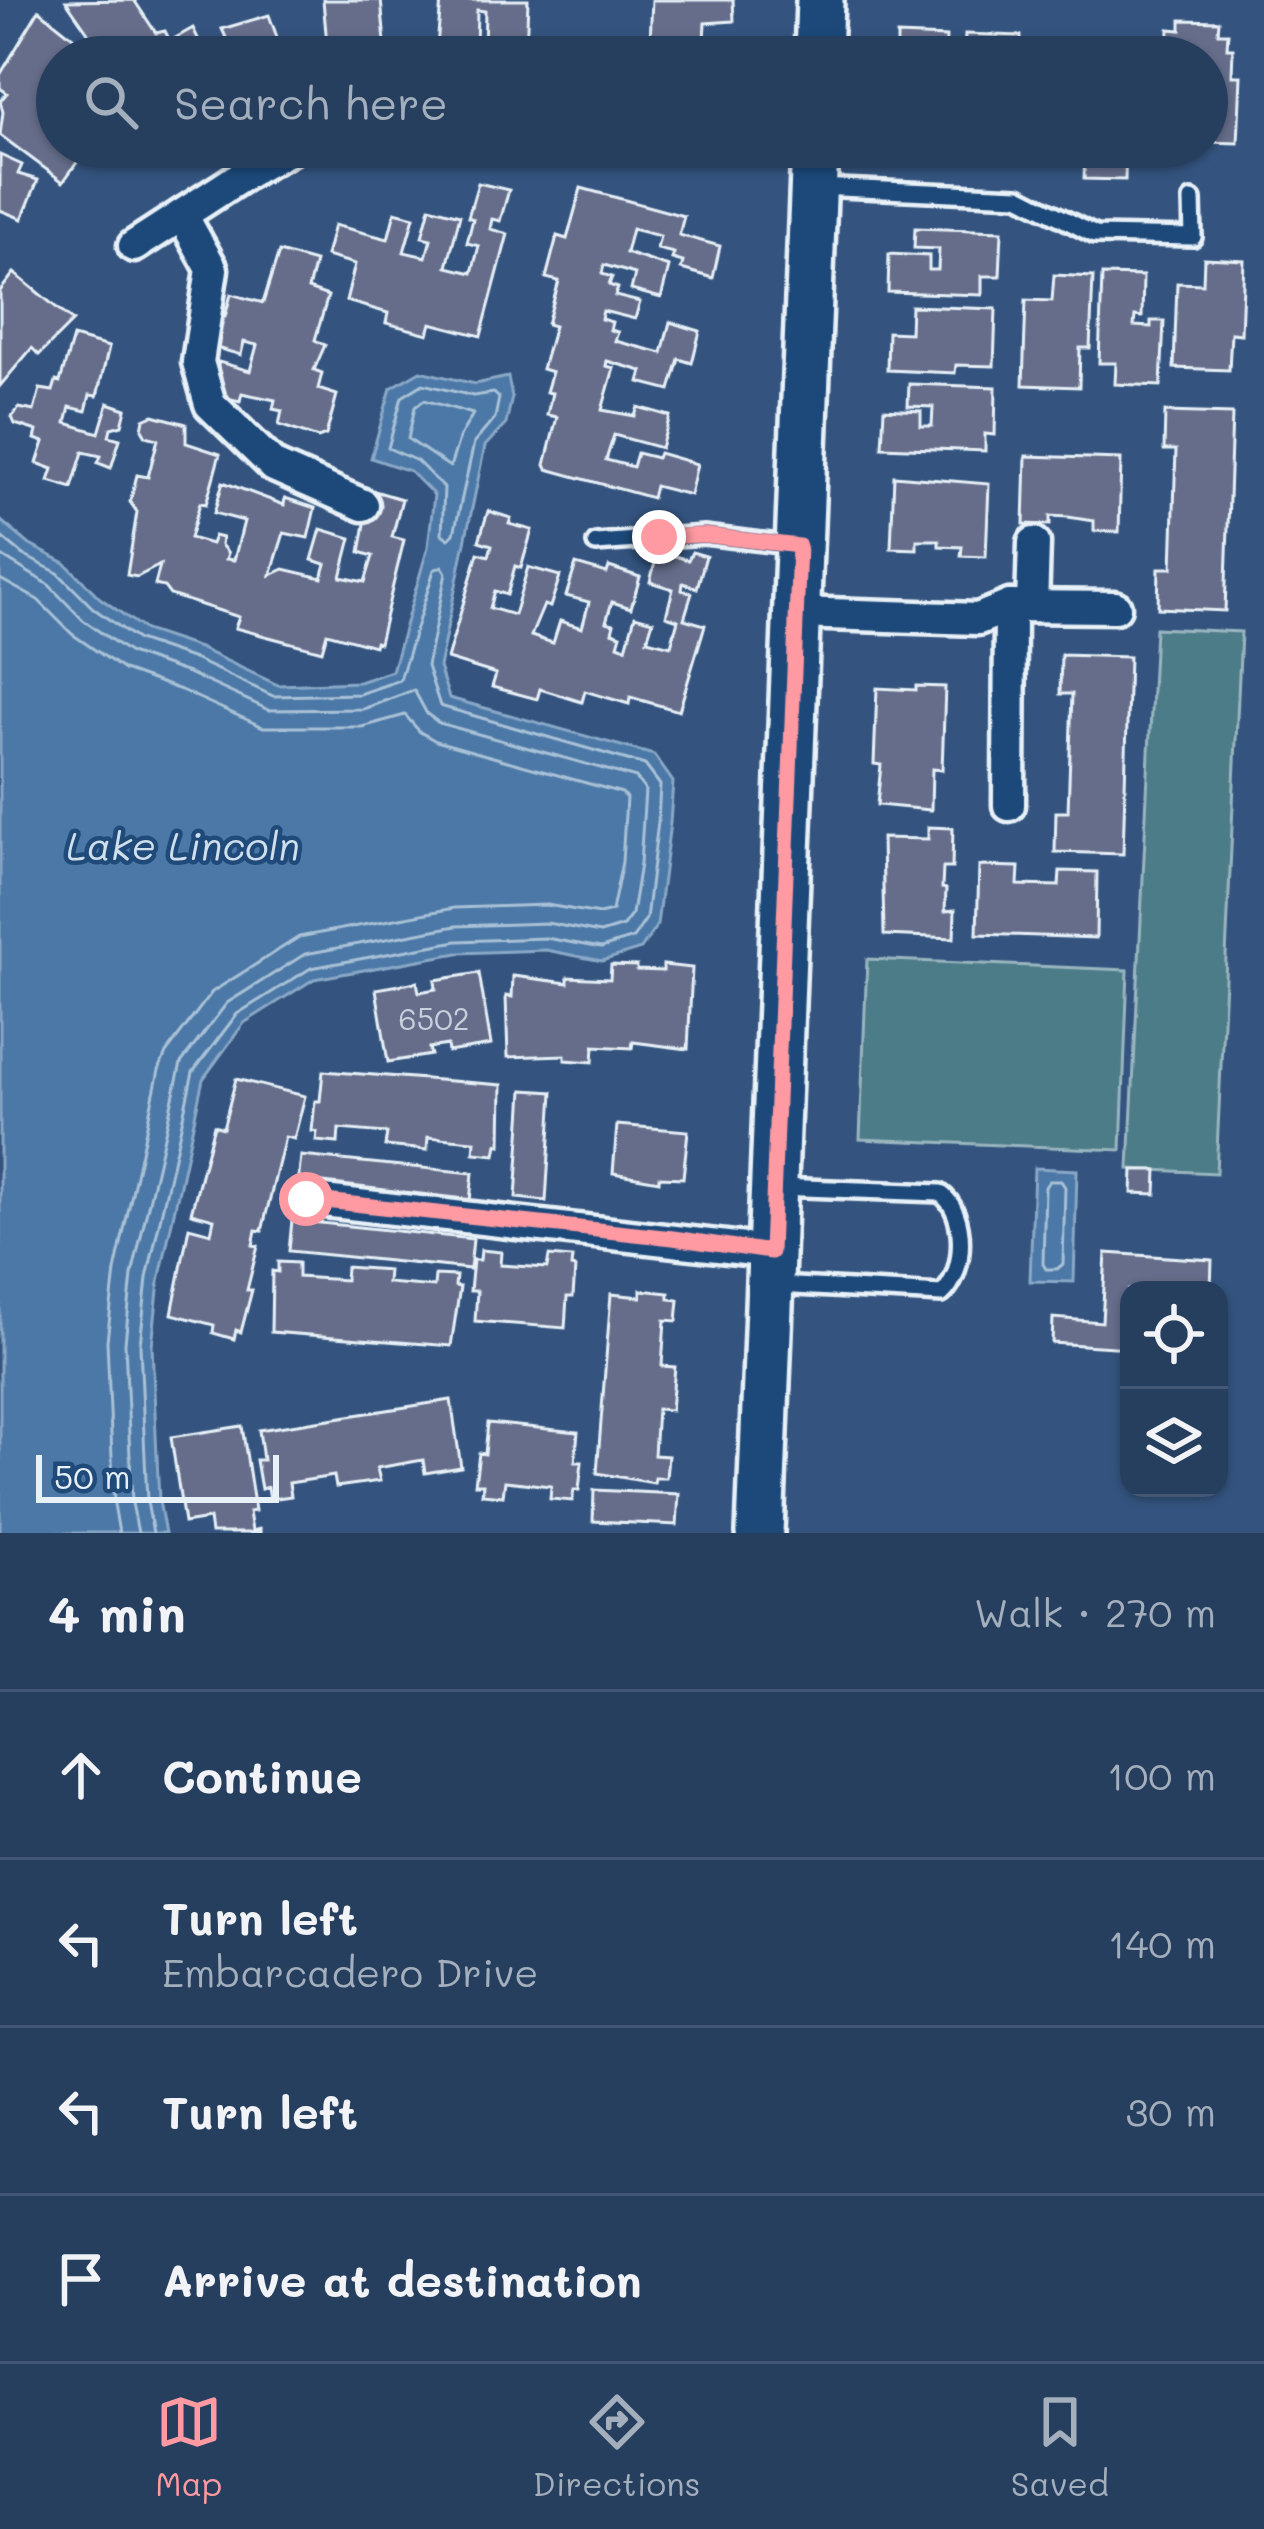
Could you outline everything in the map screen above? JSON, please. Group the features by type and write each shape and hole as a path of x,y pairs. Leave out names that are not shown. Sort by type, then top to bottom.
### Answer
{"street":[{"path":"819,36 820,0"},
{"path":"134,246 259,168"},
{"path":"760,1533 814,168"},
{"path":"182,215 212,269 198,362 210,404 274,466 363,505"},
{"path":"1009,805 1021,606 1034,543"},
{"path":"797,613 978,620 1021,606 1115,607"},
{"path":"306,1199 673,1238 771,1269"}],"lane":[{"path":"821,168 1019,196 1094,235 1193,237 1192,200"},
{"path":"596,543 704,535 799,546"},
{"path":"771,1269 927,1296 942,1294 954,1284 958,1272 958,1213 940,1193 774,1187"}],"green space":[{"path":"1155,628 1241,632 1216,1173 1129,1169"},
{"path":"867,959 1128,970 1121,1150 860,1139"}],"water":[{"name":"Lake Lincoln","path":"420,371 475,384 508,377 512,397 506,424 485,446 439,667 449,698 654,755 673,782 657,925 641,949 602,961 546,950 458,953 314,979 244,1023 203,1079 159,1281 152,1346 159,1501 165,1533 0,1533 0,520 30,545 65,563 100,598 145,630 199,648 278,685 359,682 392,671 428,547 434,495 410,471 371,458 391,388"},
{"path":"1034,1168 1077,1170 1074,1282 1030,1281"}],"building":[{"path":"134,0 156,33 165,31 168,36 90,36 66,1"},
{"path":"323,0 381,0 384,36 326,36"},
{"path":"441,0 528,0 527,36 484,36 485,11 477,10 476,36 438,36"},
{"path":"652,0 733,0 734,21 705,23 704,36 650,36"},
{"path":"39,10 72,36 36,36 36,162 0,135 0,101 7,93 0,88 0,75"},
{"path":"269,15 277,36 225,36 222,29"},
{"path":"1181,20 1219,21 1218,33 1228,36 1169,36 1169,29 1181,30"},
{"path":"1228,48 1233,48 1232,76 1241,76 1238,143 1228,143"},
{"path":"0,155 22,165 18,174 38,180 22,219 0,210"},
{"path":"44,168 73,168 63,182"},
{"path":"1084,168 1125,168 1125,180 1084,179"},
{"path":"478,183 509,190 500,221 492,219 490,229 508,234 481,336 431,323 428,334 386,323 388,313 346,301 355,264 326,256 334,225 388,239 395,212 414,217 404,252 426,257 431,239 422,237 430,207 460,215 447,267 472,273 479,246 467,243 473,219 468,217"},
{"path":"581,188 684,216 679,235 720,246 713,278 681,269 683,262 672,259 674,253 657,249 660,236 632,229 626,253 669,267 661,298 631,290 635,274 604,265 602,274 612,277 609,285 618,288 615,296 640,302 635,319 603,311 601,319 612,322 610,330 618,332 615,341 662,353 670,322 700,331 692,363 679,359 670,390 639,382 642,371 607,361 606,366 614,368 602,410 635,416 638,407 670,416 661,448 614,435 606,460 633,467 637,453 657,458 659,453 697,464 690,495 655,486 652,498 545,465 557,417 547,415 552,393 546,392 552,372 542,369 554,326 547,324 559,281 546,278 557,236 567,239"},
{"path":"915,228 1002,231 1000,276 982,276 982,295 888,292 889,254 929,256 929,270 938,270 939,249 914,248"},
{"path":"279,252 315,262 308,289 328,296 315,340 325,345 314,370 322,373 318,389 337,395 326,435 318,438 279,425 282,411 273,409 275,400 242,393 240,401 209,394 219,362 250,371 257,345 244,342 241,355 209,346 231,294 263,303"},
{"path":"1204,258 1244,260 1241,334 1231,333 1229,370 1174,368 1177,283 1203,284"},
{"path":"14,273 73,321 39,355 32,348 0,386 0,291"},
{"path":"1054,275 1093,277 1090,348 1080,348 1079,387 1023,385 1026,300 1052,301"},
{"path":"1102,275 1143,276 1142,317 1135,316 1134,326 1151,327 1151,321 1164,321 1161,386 1115,384 1116,363 1099,363"},
{"path":"911,306 996,309 994,366 956,365 955,373 887,370 888,332 910,333"},
{"path":"73,337 109,347 97,396 90,395 86,411 70,407 66,423 99,433 108,403 126,409 122,425 111,428 109,436 120,439 111,468 98,463 101,456 83,452 72,488 49,481 53,469 37,463 44,442 35,439 37,431 15,424 12,417 19,408 34,411 40,389 53,391 56,381 60,382"},
{"path":"909,384 996,387 995,435 985,434 985,451 882,447 884,409 921,411 921,426 932,426 933,407 908,406"},
{"path":"1165,412 1232,414 1225,611 1158,608 1159,568 1172,568 1176,450 1164,450"},
{"path":"153,415 186,424 186,443 220,454 206,504 200,503 190,538 211,544 214,536 222,538 226,559 234,560 244,521 214,513 223,482 284,505 285,498 315,508 308,538 284,533 271,575 284,569 322,578 326,564 312,560 321,529 351,538 341,577 365,582 373,556 360,552 371,490 402,499 392,537 404,540 379,643 374,646 327,633 322,651 235,628 239,617 170,595 155,585 160,565 137,577 127,575 137,512 130,502 137,475 148,477 158,439 146,436 142,429 144,419"},
{"path":"1026,456 1121,459 1119,532 1094,531 1094,521 1068,517 1050,516 1050,525 1024,524"},
{"path":"894,476 989,484 986,557 961,556 962,547 939,546 939,540 917,540 917,549 891,548"},
{"path":"488,511 511,518 509,524 532,530 507,595 495,591 490,608 514,615 528,567 560,576 550,607 544,605 531,636 553,643 560,621 582,628 589,602 566,596 576,564 607,573 609,567 640,577 631,608 612,602 606,622 614,624 612,632 621,635 618,645 626,648 635,616 653,621 647,640 671,646 678,620 666,616 673,589 650,582 658,551 688,560 692,552 706,556 697,588 683,583 682,590 692,593 684,619 705,625 679,711 585,691 582,702 540,689 537,699 492,687 496,674 447,659 478,553 489,556 492,545 479,541"},
{"path":"1061,655 1129,657 1123,854 1055,852 1056,812 1068,812 1072,694 1060,694"},
{"path":"916,686 945,687 942,770 932,769 931,810 877,805 881,765 874,764 877,688 916,690"},
{"path":"928,827 953,828 952,868 943,868 942,888 946,889 945,911 955,910 954,938 884,935 882,838 928,839"},
{"path":"979,866 1019,867 1018,885 1059,886 1060,871 1097,872 1096,938 977,934"},
{"path":"611,965 663,971 663,965 692,968 688,1049 633,1042 632,1048 594,1046 593,1062 565,1060 565,1055 508,1057 506,996 512,997 513,976 568,983 568,977 610,979"},
{"path":"479,973 491,1045 448,1052 447,1045 429,1048 431,1055 388,1062 376,989 417,982 419,992 436,989 435,980"},
{"path":"323,1071 502,1085 501,1145 497,1144 495,1155 474,1153 475,1141 428,1137 427,1150 385,1146 387,1133 339,1129 338,1143 316,1141 317,1132 312,1131 315,1101 320,1101"},
{"path":"236,1079 305,1096 294,1139 285,1137 262,1231 256,1230 253,1245 258,1246 247,1290 252,1290 241,1332 236,1330 234,1339 213,1333 214,1325 172,1314 189,1227 211,1233 214,1219 191,1213 214,1125 223,1128"},
{"path":"523,1090 553,1092 546,1201 516,1198"},
{"path":"617,1125 688,1131 683,1178 659,1177 659,1181 613,1173"},
{"path":"301,1156 473,1173 470,1201 298,1184"},
{"path":"1133,1170 1157,1170 1156,1194 1132,1193"},
{"path":"292,1220 473,1239 470,1269 289,1251"},
{"path":"481,1250 501,1252 500,1265 547,1268 549,1256 572,1258 573,1297 567,1297 565,1328 475,1321 477,1291 470,1291 473,1260 480,1260"},
{"path":"1106,1253 1212,1260 1211,1281 1120,1281 1120,1347 1052,1343 1053,1318 1102,1322"},
{"path":"278,1262 298,1263 298,1277 345,1280 346,1267 388,1270 387,1283 434,1287 435,1275 456,1276 455,1286 460,1287 451,1346 271,1332 272,1271 278,1272"},
{"path":"641,1290 669,1293 669,1299 679,1300 677,1321 665,1320 662,1366 675,1367 671,1410 657,1409 654,1455 668,1456 666,1478 655,1478 654,1483 597,1473 611,1294 641,1297"},
{"path":"451,1400 461,1467 425,1473 423,1460 377,1468 380,1481 336,1487 334,1476 289,1483 291,1496 270,1499 268,1487 261,1489 256,1460 263,1460 259,1430"},
{"path":"488,1423 578,1432 575,1462 582,1462 579,1490 574,1490 572,1501 550,1499 551,1486 505,1481 503,1496 482,1494 483,1484 475,1484"},
{"path":"242,1426 255,1511 249,1512 252,1531 260,1529 260,1533 211,1533 209,1519 184,1523 171,1437"},
{"path":"594,1490 679,1494 677,1525 593,1521"}],"route":[{"path":"306,1199 771,1252 799,546 704,535 659,537"}]}
